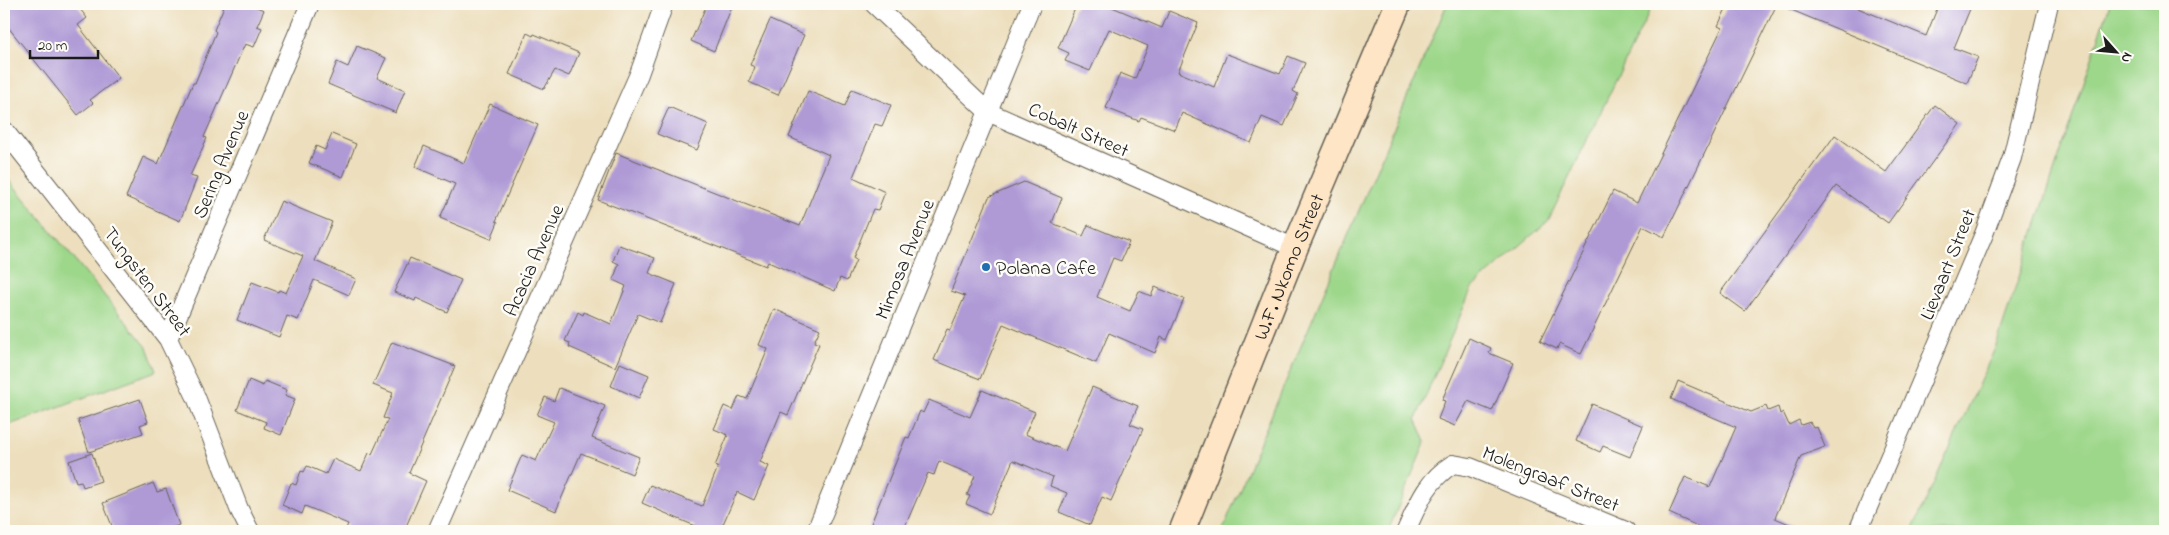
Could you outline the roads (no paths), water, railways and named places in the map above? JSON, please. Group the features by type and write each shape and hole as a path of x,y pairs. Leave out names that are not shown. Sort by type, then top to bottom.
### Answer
{"main road":[{"name":"W.F. Nkomo Street","path":"1182,531 1296,248 1398,4"}],"street":[{"name":"Sering Avenue","path":"168,339 310,4"},
{"name":"Acacia Avenue","path":"437,531 638,74 664,4"},
{"name":"Cobalt Street","path":"874,4 988,112 1296,248"},
{"name":"Mimosa Avenue","path":"816,531 1032,4"},
{"name":"Lievaart Street","path":"1858,531 1984,234 2006,175 2034,70 2049,4"},
{"name":"Tungsten Street","path":"4,130 168,339 196,396 239,509 250,531"},
{"name":"Molengraaf Street","path":"1406,531 1423,494 1442,471 1453,464 1470,467 1626,531"}],"place":[{"name":"Polana Cafe","path":"986,267"}]}
